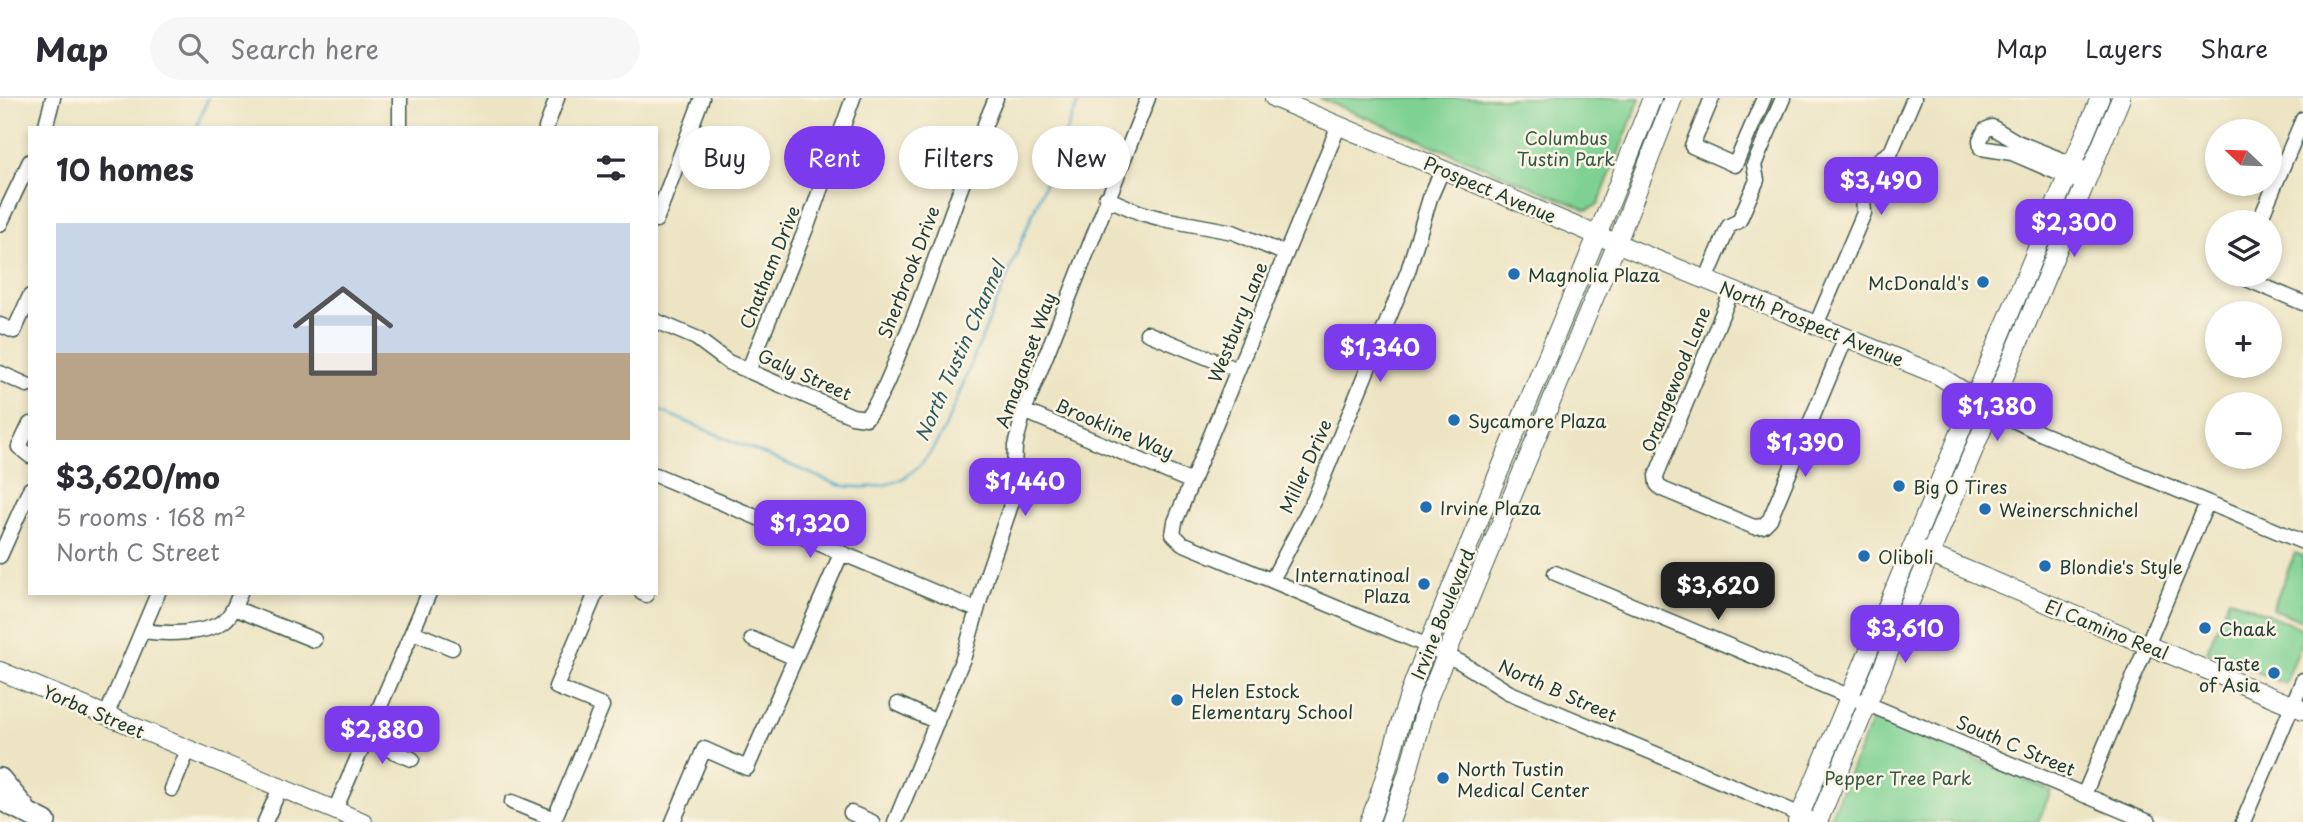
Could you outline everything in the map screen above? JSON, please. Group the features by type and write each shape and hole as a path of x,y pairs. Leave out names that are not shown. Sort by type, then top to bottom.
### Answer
{"highway":[{"path":"0,779 37,818"},
{"path":"0,799 37,818"}],"main road":[{"name":"Prospect Avenue","path":"1274,98 1706,280"},
{"name":"Irvine Boulevard","path":"1368,822 1383,784 1407,700 1599,236 1652,98"},
{"name":"Irvine Boulevard","path":"1390,822 1407,775 1422,717 1446,654 1617,243 1673,98"},
{"path":"1799,818 2100,98"},
{"path":"1818,822 2121,98"},
{"name":"North Prospect Avenue","path":"1706,280 1938,375 1991,409"},
{"path":"1494,487 1512,495"},
{"name":"El Camino Real","path":"1912,547 2298,707"},
{"name":"Yorba Street","path":"0,671 363,822"}],"street":[{"path":"46,126 53,98"},
{"path":"400,98 400,126"},
{"path":"547,126 558,98"},
{"path":"658,215 702,98"},
{"name":"Chatham Drive","path":"748,370 809,221 853,98"},
{"name":"Sherbrook Drive","path":"866,418 884,390 918,306 970,159 996,98"},
{"name":"Amaganset Way","path":"895,822 964,656 987,575 1013,499 1015,446 1024,411 1148,98"},
{"path":"1712,98 1692,146 1735,165 1764,98"},
{"path":"1706,280 1729,226 1739,220 1757,180 1755,165 1783,98"},
{"path":"1816,325 1864,213 1863,198 1880,159 1891,152 1914,98"},
{"path":"2264,210 2303,119"},
{"name":"Westbury Lane","path":"1173,534 1175,522 1339,125"},
{"path":"2070,170 2012,153 1987,150 1981,148 1980,140 1985,130 1992,127 2087,177"},
{"path":"1,220 28,166"},
{"name":"Miller Drive","path":"1272,580 1320,487 1408,271 1430,198 1443,168"},
{"path":"1107,198 1141,213 1163,219 1233,232 1286,254"},
{"path":"2265,287 2303,303"},
{"name":"Orangewood Lane","path":"1732,290 1656,476 1657,484 1662,489 1754,527 1763,526 1770,519 1846,337"},
{"path":"0,325 14,331 28,300"},
{"name":"Galy Street","path":"658,322 696,338 728,362 852,416 866,418"},
{"path":"1147,333 1238,370"},
{"path":"0,373 27,385"},
{"path":"1991,409 2039,433 2303,542"},
{"name":"Brookline Way","path":"1024,411 1192,482"},
{"path":"28,428 19,447 28,454"},
{"path":"658,476 977,610"},
{"path":"0,556 28,493"},
{"path":"2084,795 2207,503"},
{"name":"North B Street","path":"1173,534 1182,543 1446,654 1508,692 1799,818 1818,822"},
{"path":"673,822 704,749 747,768 841,554"},
{"name":"South C Street","path":"1555,573 2149,822"},
{"path":"106,716 157,595"},
{"path":"143,631 160,634 209,628 223,622 234,608 239,595"},
{"path":"335,810 428,595"},
{"path":"512,802 553,821 602,706 556,687 595,595"},
{"path":"234,608 314,640"},
{"path":"413,632 452,648"},
{"path":"752,639 795,658"},
{"path":"2243,822 2298,707 2303,680"},
{"path":"898,704 937,722"},
{"path":"366,740 412,760"},
{"path":"172,789 188,750"},
{"path":"265,822 280,788"},
{"path":"851,813 872,822"}],"green space":[{"name":"Columbus Tustin Park","path":"1319,98 1640,98 1598,205 1587,210"},
{"path":"2295,553 2303,556 2303,621 2272,609"},
{"path":"2229,598 2303,629 2303,640 2285,684 2207,651"},
{"name":"Pepper Tree Park","path":"1874,716 2051,791 2038,822 1828,822"}],"waterway":[{"name":"North Tustin Channel","path":"197,126 208,98"},
{"name":"North Tustin Channel","path":"658,410 838,485 874,487 889,484 915,470 945,428 1080,98"}],"place":[{"name":"Magnolia Plaza","path":"1514,274"},
{"name":"McDonald's","path":"1983,282"},
{"name":"Sycamore Plaza","path":"1454,420"},
{"name":"Big O Tires","path":"1899,486"},
{"name":"Irvine Plaza","path":"1426,507"},
{"name":"Weinerschnichel","path":"1985,509"},
{"name":"Oliboli","path":"1864,556"},
{"name":"Blondie's Style","path":"2045,566"},
{"name":"Internatinoal Plaza","path":"1424,584"},
{"name":"Chaak","path":"2205,628"},
{"name":"Taste of Asia","path":"2274,673"},
{"name":"Helen Estock Elementary School","path":"1177,700"},
{"name":"North Tustin Medical Center","path":"1443,778"}]}
